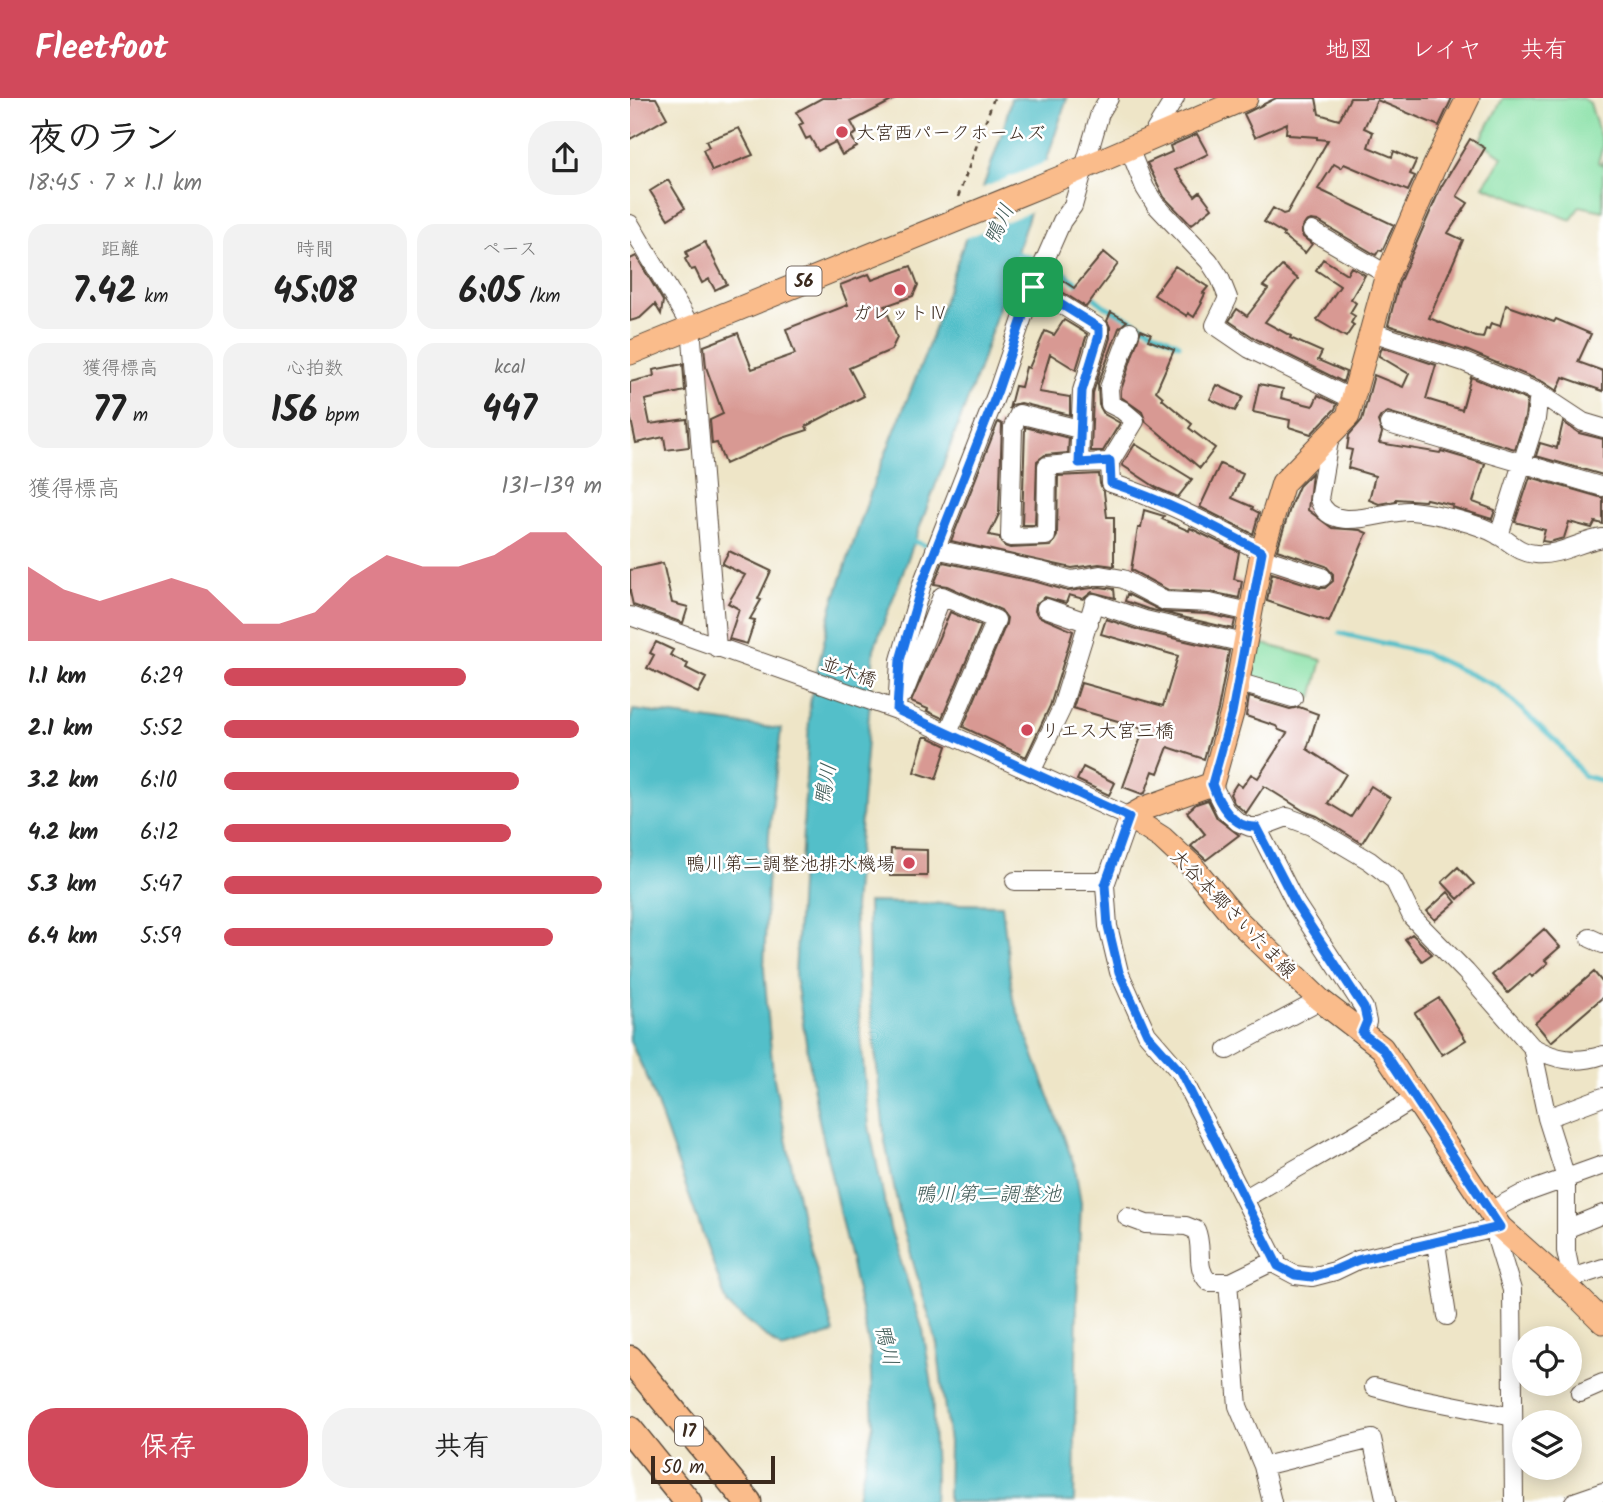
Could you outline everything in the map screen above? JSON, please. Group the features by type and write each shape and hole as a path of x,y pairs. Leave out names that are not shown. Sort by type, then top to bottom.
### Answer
{"highway":[{"name":"17","path":"630,1359 748,1502"},
{"name":"17","path":"630,1430 688,1502"}],"main road":[{"name":"56","path":"630,353 1082,169 1246,98"},
{"path":"1129,817 1157,803 1212,784 1232,713 1262,554 1283,483 1348,416 1388,275 1435,165 1468,98"},
{"name":"大谷本郷さいたま線","path":"1129,817 1162,838 1193,867 1237,920 1320,1000 1382,1048 1495,1219 1574,1286 1603,1322"}],"street":[{"path":"893,709 900,660 922,584 998,390 1033,287 1062,221 1073,206 1100,113 1109,98"},
{"path":"1175,98 1140,144 1145,188 1155,204 1209,261 1220,278 1228,298 1214,325 1250,349 1352,399"},
{"path":"630,224 691,327 717,648"},
{"path":"1312,232 1388,275"},
{"path":"1033,287 1099,328 1082,391 1079,463"},
{"path":"1130,332 1109,388 1110,404 1122,410 1135,422 1110,461 1111,483 1208,523 1262,554 1322,577"},
{"path":"1372,332 1464,362 1539,393 1583,422 1603,428"},
{"path":"1499,536 1536,419 1539,393"},
{"path":"1009,565 1013,427 1019,414 1079,429"},
{"path":"1389,424 1603,487"},
{"path":"1330,435 1319,499 1321,506 1329,514 1345,519 1360,519 1404,511 1427,513 1462,522 1499,536 1517,550 1538,555 1603,538"},
{"path":"1010,537 1046,536 1047,466 1110,461"},
{"path":"935,549 1071,579 1100,575 1123,579 1165,601 1210,603 1250,612"},
{"path":"893,709 942,596 996,620 948,733"},
{"path":"1031,772 1061,710 1094,603 1157,624 1244,643"},
{"path":"1046,608 1088,623"},
{"name":"並木橋","path":"630,616 893,709 1129,817"},
{"path":"1237,682 1293,698"},
{"path":"1212,784 1225,810 1238,822 1256,827 1287,817 1311,825 1370,861 1394,880 1412,917 1466,972 1532,1047 1550,1057 1565,1060 1584,1061 1603,1055"},
{"path":"1129,817 1106,881 1108,926 1119,972 1147,1034 1180,1071 1278,1266 1295,1275 1312,1277 1358,1260 1436,1243 1495,1219 1522,1194 1603,1165"},
{"path":"1256,827 1296,904 1364,1008 1367,1021 1362,1033"},
{"path":"1015,881 1106,881"},
{"path":"1227,1050 1320,1000"},
{"path":"1532,1047 1547,1118 1566,1178 1566,1251 1574,1286 1603,1268"},
{"path":"1547,1118 1603,1097"},
{"path":"1244,1199 1324,1151 1359,1135 1415,1098"},
{"path":"1566,1229 1603,1214"},
{"path":"1127,1217 1146,1224 1186,1226 1196,1230 1199,1237 1200,1266 1203,1276 1209,1282 1228,1282 1276,1261"},
{"path":"1495,1219 1497,1241 1512,1290 1513,1410"},
{"path":"1436,1243 1447,1316"},
{"path":"1228,1282 1238,1406 1263,1466 1272,1502"},
{"path":"1582,1392 1603,1384"},
{"path":"1374,1387 1512,1417"},
{"path":"1263,1466 1372,1439 1386,1502"},
{"path":"1514,1480 1514,1502"},
{"path":"1574,1502 1603,1492"}],"path":[{"path":"950,221 995,98"}],"green space":[{"path":"1503,98 1582,98 1590,103 1603,146 1598,162 1601,164 1603,161 1603,211 1580,206 1571,220 1483,186 1503,157 1480,141"},
{"path":"1253,641 1322,660 1312,698 1246,678"}],"water":[{"name":"鴨川","path":"1011,98 1067,98 978,372 874,649 854,908 860,1028 869,1126 890,1228 923,1330 932,1385 934,1502 857,1502 873,1424 870,1350 818,1115 795,975 810,703 832,606 873,485 925,355 1004,127"},
{"path":"633,710 781,729 769,834 764,969 773,1074 802,1217 834,1333 782,1349 728,1306 649,1082 630,1041 630,721"},
{"name":"鴨川第二調整池","path":"868,902 1002,905 1013,999 1075,1167 1081,1203 1074,1502 948,1502 949,1443 937,1344 900,1217 885,1142 869,994"}],"pier":[{"path":"1051,160 1035,210 961,240 978,190"}],"building":[{"path":"630,98 656,98 667,118 630,139"},
{"name":"大宮西パークホームズ","path":"822,98 897,98 851,122 857,133 851,136 857,147 842,155 835,142 818,151 810,137 806,139 799,125 803,123 796,112"},
{"path":"1276,98 1316,98 1319,114 1339,120 1350,98 1452,98 1439,126 1377,100 1364,128 1373,132 1368,147 1392,157 1394,151 1416,161 1410,174 1415,176 1408,191 1344,164 1341,168 1334,164 1318,189 1394,225 1382,251 1379,250 1376,255 1318,221 1311,220 1306,222 1301,230 1303,237 1312,244 1305,253 1283,236 1284,234 1264,222 1273,208 1283,214 1287,213 1328,140 1289,135 1286,133 1287,123 1255,137 1244,114"},
{"path":"739,128 753,155 712,171 703,150 709,147 706,141"},
{"path":"1197,134 1208,154 1175,170 1195,196 1200,192 1212,208 1191,225 1164,197 1147,163 1172,152 1170,146"},
{"path":"1470,139 1485,148 1457,196 1468,203 1448,233 1463,240 1429,318 1483,338 1491,323 1500,326 1506,305 1554,322 1556,319 1591,334 1578,362 1603,371 1603,391 1563,377 1557,391 1543,382 1468,351 1388,325 1399,283 1441,187"},
{"path":"668,180 685,208 668,219 650,191"},
{"path":"705,242 727,284 715,290 709,279 702,283 695,269 691,270 685,259 688,257 686,252"},
{"path":"1104,252 1118,264 1086,307 1048,283 1053,274 1074,288"},
{"path":"636,256 663,301 661,314 655,304 640,318 630,321 630,259"},
{"path":"1323,259 1347,274 1351,267 1365,275 1351,299 1356,303 1350,313 1355,316 1351,323 1354,325 1346,337 1317,320 1340,286 1316,270"},
{"path":"911,266 918,285 913,296 885,306 897,338 891,350 849,368 864,396 806,426 808,430 725,464 717,443 712,444 710,420 723,414 706,367 704,346 738,333 752,369 795,354 786,329 848,305 840,285 869,274 872,280"},
{"path":"1175,266 1208,287 1194,317 1188,313 1187,316 1154,295"},
{"path":"1282,266 1298,279 1265,322 1291,336 1290,338 1322,352 1318,360 1346,372 1343,382 1256,339 1229,321 1237,309 1247,316 1268,289 1263,286"},
{"path":"1111,312 1127,321 1119,328 1098,384 1099,405 1104,414 1120,423 1103,451 1091,451 1093,393 1110,338 1107,321"},
{"path":"1064,320 1087,334 1076,370 1050,354 1039,392 1070,397 1070,415 1021,403 1012,405 1009,409 1015,386 1021,387 1026,367 1029,368 1045,331 1054,335"},
{"path":"1141,330 1151,334 1148,340 1174,350 1156,391 1192,424 1189,428 1215,448 1200,468 1146,422 1142,412 1121,397"},
{"path":"1382,347 1436,365 1426,399 1462,410 1471,377 1527,400 1525,417 1515,449 1388,412 1378,421 1382,433 1379,443 1440,453 1441,451 1485,464 1473,502 1495,510 1492,519 1426,499 1396,499 1379,504 1369,500 1375,476 1348,468 1352,450 1347,449 1349,435 1362,420 1374,375 1403,387 1409,374 1379,356"},
{"path":"683,364 685,391 645,400 650,424 687,419 689,447 666,450 664,437 636,443 630,415 630,382 654,376 653,370"},
{"path":"1259,384 1283,389 1281,398 1313,406 1318,395 1337,404 1311,434 1289,427 1290,420 1253,412"},
{"path":"1217,385 1243,397 1235,411 1210,399"},
{"path":"998,422 1002,424 999,514 989,535 999,537 1004,546 1010,548 1051,546 1057,536 1058,476 1099,474 1107,517 1114,517 1114,566 1099,564 1072,568 951,541"},
{"path":"1563,422 1579,433 1603,439 1603,475 1536,456 1540,443 1557,448"},
{"path":"1025,427 1069,438 1068,453 1045,455 1037,461 1035,525 1022,525"},
{"path":"1135,444 1192,479 1178,497 1157,488 1122,465"},
{"path":"1220,464 1243,474 1232,498 1253,507 1252,509 1259,513 1253,534 1200,507"},
{"path":"1312,473 1308,510 1332,528 1367,533 1329,622 1267,601 1272,573 1319,588 1325,588 1333,581 1333,574 1326,566 1277,550 1299,486"},
{"path":"1530,477 1603,498 1603,524 1595,522 1592,528 1569,522 1564,538 1542,541 1545,530 1515,522"},
{"path":"1144,510 1164,516 1162,519 1189,531 1190,528 1239,552 1234,579 1242,581 1239,598 1211,592 1168,590 1131,570"},
{"path":"729,551 771,571 758,599 761,600 750,619 755,620 747,644 729,639 739,609 728,603 745,575 722,564"},
{"path":"943,562 1068,591 1100,587 1114,589 1115,598 1092,592 1083,599 1069,595 1066,603 1045,597 1036,604 1035,611 1038,616 1073,631 1050,706 1026,757 963,727 1007,618 1001,610 947,586 934,584"},
{"path":"663,563 672,603 688,607 683,623 633,605 630,570"},
{"path":"1127,594 1164,612 1208,614 1235,620 1233,629 1148,609 1125,601"},
{"path":"950,612 981,626 942,718 911,702"},
{"path":"1106,619 1142,631 1229,651 1218,710 1204,759 1168,747 1158,773 1153,771 1145,793 1142,794 1123,787 1142,728 1073,708 1081,683 1163,706 1178,656 1101,634"},
{"path":"656,642 673,650 670,655 688,664 686,668 706,678 698,693 647,668 654,655 650,653"},
{"path":"1249,697 1290,709 1299,707 1318,714 1307,749 1346,774 1328,803 1351,817 1371,786 1390,798 1362,843 1264,786 1246,813 1234,803 1230,794 1237,783 1242,787 1251,774 1258,778 1287,733 1276,726 1246,716"},
{"path":"924,737 947,746 936,779 914,772"},
{"path":"1083,767 1115,783 1109,795 1077,780"},
{"path":"1208,800 1217,818 1239,835 1206,860 1191,846 1205,834 1187,812 1196,804"},
{"name":"鴨川第二調整池排水機場","path":"891,849 927,850 927,876 890,876"},
{"path":"1458,867 1474,884 1458,899 1442,882"},
{"path":"1448,892 1456,902 1435,920 1427,911"},
{"path":"1544,929 1560,947 1545,960 1548,963 1508,993 1492,975"},
{"path":"1412,934 1432,954 1422,961 1405,939"},
{"path":"1594,972 1603,983 1603,997 1551,1042 1535,1023"},
{"path":"1439,998 1466,1040 1442,1055 1415,1013"}],"waterway":[{"path":"1012,252 1056,266 1103,305 1179,344"},
{"path":"910,540 930,547"},
{"path":"1340,633 1424,653 1497,687 1558,743 1584,776 1603,781"}],"place":[{"name":"大宮西パークホームズ","path":"842,132"},
{"name":"ガレットⅣ","path":"900,290"},
{"name":"リエス大宮三橋","path":"1027,730"},
{"name":"鴨川第二調整池排水機場","path":"909,863"}],"route":[{"path":"1033,287 1099,328 1082,391 1079,463 1110,461 1111,483 1208,523 1262,552 1232,713 1212,784 1225,810 1238,822 1256,827 1296,904 1364,1008 1367,1021 1362,1033 1382,1048 1500,1227 1358,1260 1312,1277 1295,1275 1278,1266 1180,1071 1147,1034 1119,972 1108,926 1105,885 1129,817 897,710 900,660 922,584 998,390 1033,287"}]}
